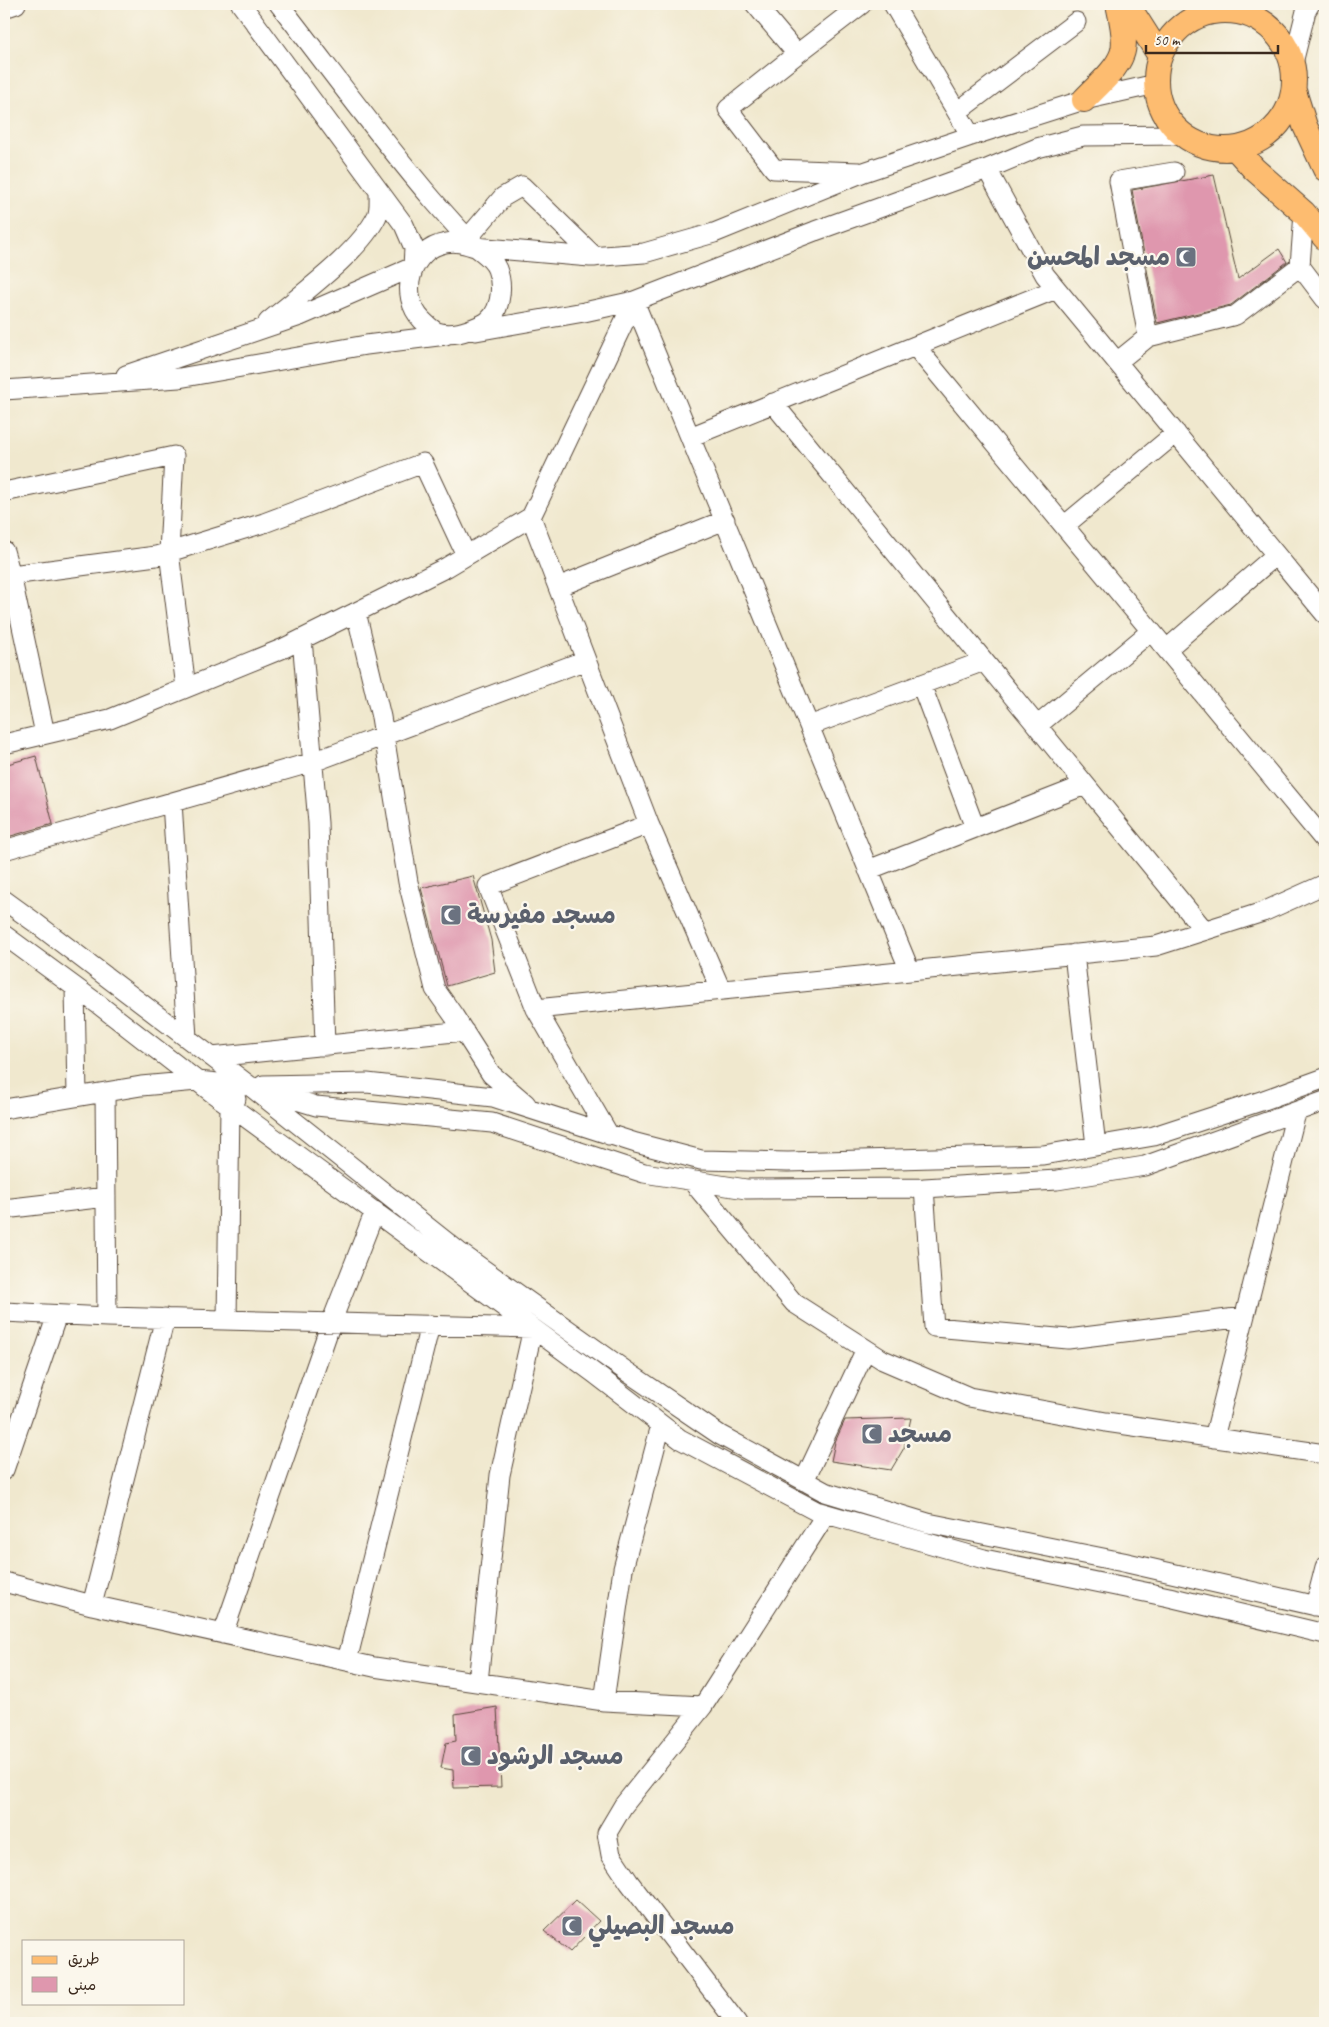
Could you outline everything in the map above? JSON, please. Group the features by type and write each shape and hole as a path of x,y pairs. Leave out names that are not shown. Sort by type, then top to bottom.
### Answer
{"main road":[{"path":"1084,100 1115,67 1122,54 1123,26 1118,4"},
{"path":"1126,4 1160,56"},
{"path":"1294,91 1284,119 1263,139 1236,149 1207,148 1181,135 1163,112 1156,84 1160,56 1176,31 1210,9 1257,18 1280,37 1292,63 1294,91 1305,126 1325,169"},
{"path":"1236,149 1254,169 1304,213 1325,238"}],"street":[{"path":"4,8 16,4"},
{"path":"241,4 404,225 414,248 409,289 411,302 417,315 437,332 460,334 486,323 494,313 500,298 501,283 497,268 488,256 472,243 415,179 279,4"},
{"path":"755,4 797,54"},
{"path":"862,4 728,109 774,169 864,172"},
{"path":"893,4 971,136"},
{"path":"1210,9 1255,4"},
{"path":"1292,63 1306,11 1310,4"},
{"path":"957,112 1076,22"},
{"path":"101,384 300,316 412,268 430,250 444,243 472,243 595,257 644,253 714,233 864,172 971,136 1084,100 1156,84"},
{"path":"4,390 179,378 366,345 460,334 584,312 634,301 814,231 987,169 1037,148 1083,136 1181,135"},
{"path":"987,169 1045,275 1325,614"},
{"path":"1148,337 1119,182 1174,172"},
{"path":"472,243 503,197 522,186 595,257"},
{"path":"259,329 328,272 360,240 377,215 379,193"},
{"path":"1304,213 1300,266 1325,300"},
{"path":"1117,362 1148,337 1236,316 1300,266"},
{"path":"690,437 1056,289"},
{"path":"634,301 910,971"},
{"path":"4,744 110,719 302,639 447,567 531,517 634,301"},
{"path":"915,346 1325,841"},
{"path":"773,403 1204,930"},
{"path":"1064,526 1176,433"},
{"path":"4,492 174,456 169,552 186,688"},
{"path":"7,575 156,556 264,523 423,463 466,555"},
{"path":"531,517 649,824 721,990"},
{"path":"558,587 725,520"},
{"path":"4,551 7,575 45,734"},
{"path":"1167,649 1276,555"},
{"path":"356,612 384,735 408,882 435,989 491,1074 532,1110"},
{"path":"1037,726 1151,631"},
{"path":"302,639 318,823 325,1046"},
{"path":"4,850 313,762 586,660"},
{"path":"809,726 984,661"},
{"path":"921,684 975,828"},
{"path":"868,870 1085,785"},
{"path":"172,802 187,1038"},
{"path":"609,1135 536,1009 488,886 649,824"},
{"path":"536,1009 1156,946 1263,912 1325,884"},
{"path":"4,900 250,1086 459,1252 626,1371 720,1435 825,1492 928,1523 1123,1562 1320,1607 1325,1566"},
{"path":"4,935 197,1081 533,1328 680,1439 816,1511 984,1558 1169,1597 1325,1634"},
{"path":"1074,954 1096,1146"},
{"path":"75,987 77,1096"},
{"path":"212,1057 464,1031"},
{"path":"4,1109 141,1086 197,1081 250,1086 367,1083 493,1097 609,1135 702,1160 788,1162 1043,1155 1154,1136 1325,1078"},
{"path":"227,1320 230,1105 250,1086"},
{"path":"250,1086 316,1106 492,1123 644,1173 746,1189 924,1188 1057,1180 1145,1166 1325,1102"},
{"path":"105,1092 107,1317"},
{"path":"1214,1438 1296,1113"},
{"path":"691,1180 794,1303 883,1360 969,1396 1106,1422 1325,1454"},
{"path":"924,1188 934,1327 1068,1339 1244,1317"},
{"path":"4,1209 106,1197"},
{"path":"223,1634 331,1323 375,1211"},
{"path":"4,1312 107,1317 533,1328"},
{"path":"4,1470 57,1314"},
{"path":"92,1605 165,1318"},
{"path":"347,1661 430,1325"},
{"path":"478,1682 500,1475 533,1328"},
{"path":"804,1481 866,1349"},
{"path":"604,1701 623,1569 661,1425"},
{"path":"737,2023 629,1882 611,1855 607,1833 623,1806 703,1706 826,1514"},
{"path":"4,1582 92,1605 347,1661 604,1701 703,1706"}],"building":[{"name":"مسجد المحسن","path":"1214,175 1238,279 1279,249 1287,262 1231,305 1157,323 1132,190"},
{"path":"36,756 53,824 4,838 4,765"},
{"name":"مسجد مفيرسة","path":"473,876 491,940 495,972 447,986 421,888"},
{"name":"مسجد","path":"911,1418 904,1448 891,1470 831,1461 835,1442 845,1420"},
{"name":"مسجد الرشود","path":"497,1707 501,1787 454,1788 453,1770 441,1768 446,1743 456,1741 455,1714"},
{"name":"مسجد البصيلي","path":"576,1900 599,1921 570,1952 544,1931"}],"place":[{"name":"مسجد المحسن","path":"1186,257"},
{"name":"مسجد مفيرسة","path":"451,915"},
{"name":"مسجد","path":"872,1434"},
{"name":"مسجد الرشود","path":"471,1756"},
{"name":"مسجد البصيلي","path":"572,1926"}]}
